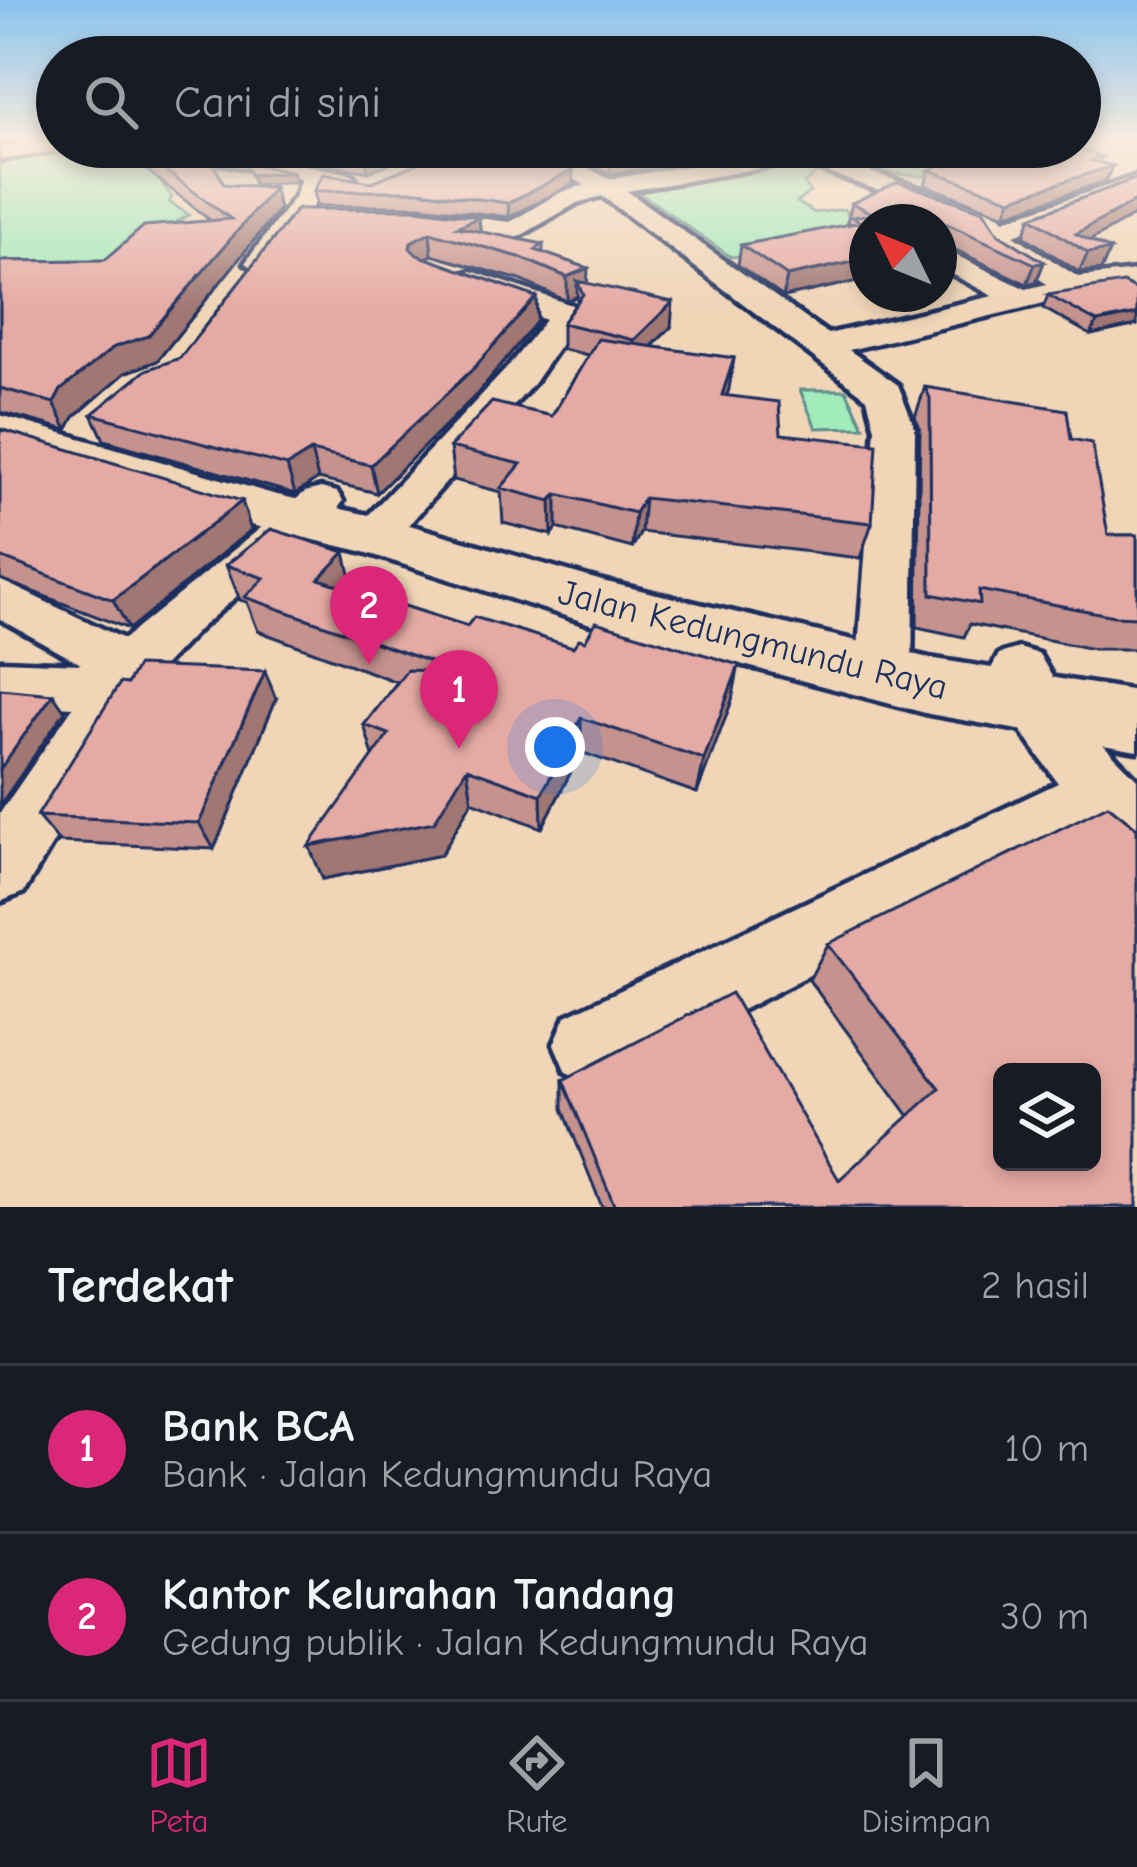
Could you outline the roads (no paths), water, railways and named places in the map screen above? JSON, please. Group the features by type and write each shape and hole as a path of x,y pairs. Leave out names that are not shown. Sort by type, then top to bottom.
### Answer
{"main road":[{"name":"Jalan Kedungmundu Raya","path":"0,402 600,604 884,665 1025,687 1137,721"},
{"name":"Jalan Kedungmundu Raya","path":"0,430 323,512"},
{"name":"Jalan Kedungmundu Raya","path":"1025,687 1137,676"}],"street":[{"path":"243,283 297,196"},
{"path":"307,196 335,218"},
{"path":"379,218 420,218 515,231 529,196"},
{"path":"619,196 885,394 893,411 884,665"},
{"path":"918,196 990,220 1005,244 1073,287"},
{"path":"999,231 1093,196"},
{"path":"1078,205 1115,215"},
{"path":"957,265 1022,299"},
{"path":"0,870 60,782 122,676 182,616 520,376 563,316 508,291 431,268"},
{"path":"822,346 1073,287 1137,280"},
{"path":"0,597 122,676"},
{"path":"0,682 122,676"},
{"path":"594,1044 1120,804 1025,687"}],"place":[{"name":"Kantor Kelurahan Tandang","path":"369,665"},
{"name":"Bank BCA","path":"459,749"}]}
